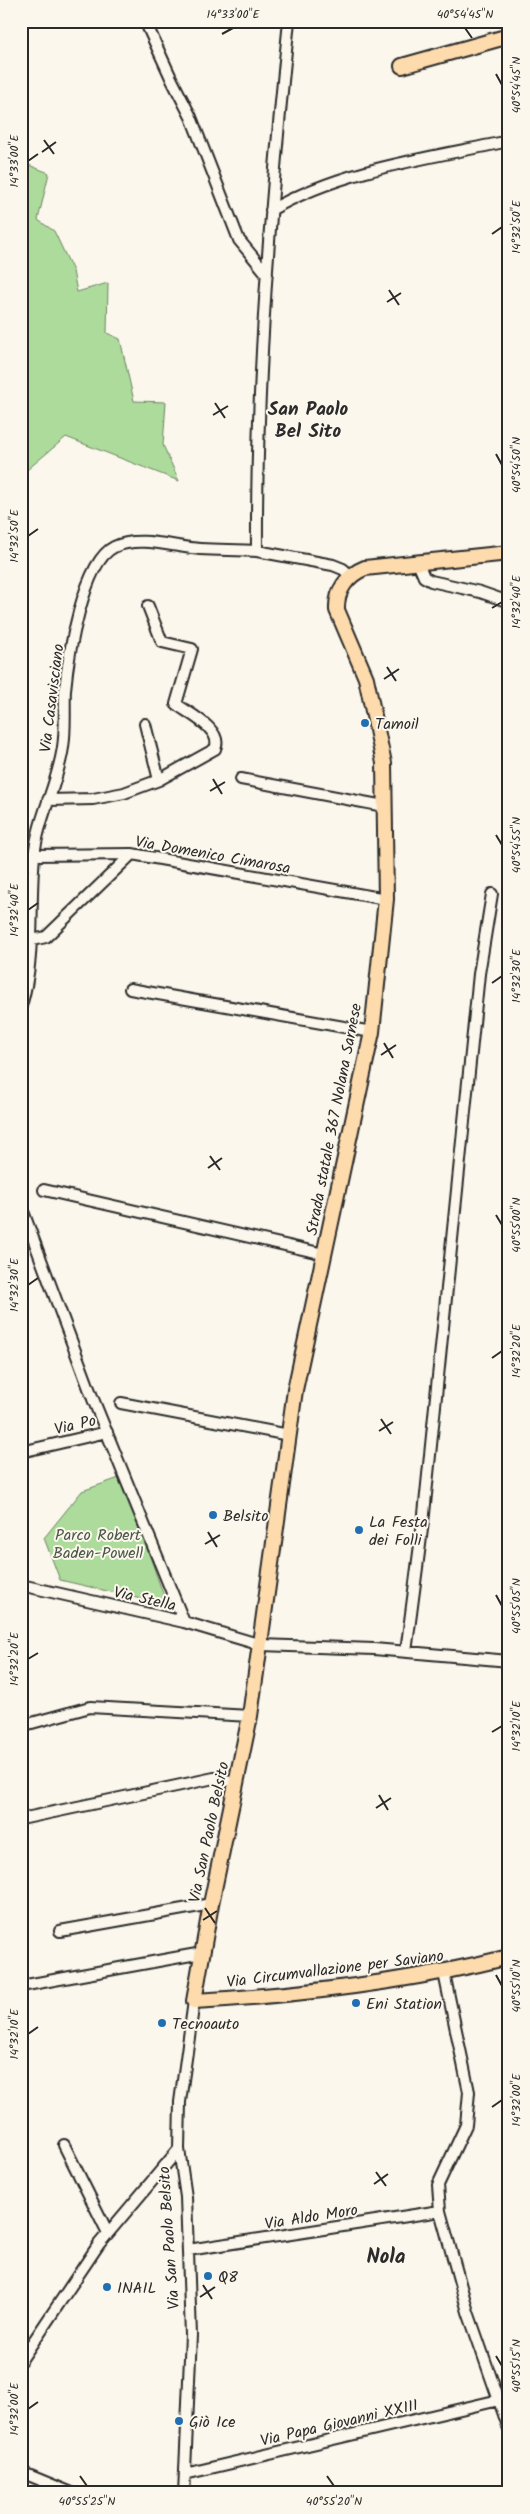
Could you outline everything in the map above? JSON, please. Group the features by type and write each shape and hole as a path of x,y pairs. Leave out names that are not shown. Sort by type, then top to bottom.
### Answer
{"main road":[{"path":"402,66 509,36"},
{"path":"351,576 365,568 509,554"},
{"name":"Strada statale 367 Nolana Sarnese","path":"295,1390 372,1032 386,899 384,763 366,678 337,610 339,593 351,576"},
{"name":"Via San Paolo Belsito","path":"194,2001 211,1904 250,1716 295,1390"},
{"name":"Via Circumvallazione per Saviano","path":"194,2001 303,1992 444,1973 509,1957"}],"street":[{"path":"145,21 172,80 192,116 239,240 267,274"},
{"path":"256,551 257,484 267,274 271,210 289,21"},
{"path":"271,210 326,184 396,165 509,141"},
{"name":"Via Casavisciano","path":"21,1006 27,987 32,940 34,860 40,825 63,747 65,690 74,633 96,564 112,548 129,542 200,549 256,551 333,566 343,569 351,576"},
{"path":"418,563 420,570 430,581 473,590 509,602"},
{"path":"48,800 93,799 124,792 159,780 211,753 218,744 215,735 209,728 176,704 192,648 162,642 148,606"},
{"path":"145,724 159,780"},
{"path":"241,779 384,806"},
{"path":"32,940 46,936 132,854"},
{"name":"Via Domenico Cimarosa","path":"21,863 34,860 132,854 386,899"},
{"path":"406,1652 424,1514 479,974 492,894"},
{"path":"130,989 372,1032"},
{"path":"44,1190 324,1254"},
{"path":"21,1206 93,1399 184,1622"},
{"path":"121,1403 289,1435"},
{"name":"Via Po","path":"21,1452 107,1432"},
{"name":"Via Stella","path":"21,1585 184,1622 261,1645 406,1652 509,1661"},
{"path":"21,1726 90,1707 250,1716"},
{"path":"21,1819 214,1778 236,1782"},
{"path":"60,1931 211,1904"},
{"path":"21,1986 202,1953"},
{"path":"444,1973 469,2092 469,2111 466,2124 438,2186 440,2211 468,2312 509,2428"},
{"name":"Via San Paolo Belsito","path":"184,2493 191,2335 186,2197 179,2149 180,2102 194,2001"},
{"path":"64,2145 108,2233"},
{"path":"21,2360 68,2288 108,2233 179,2149"},
{"name":"Via Aldo Moro","path":"188,2250 440,2211"},
{"name":"Via Papa Giovanni XXIII","path":"185,2474 499,2400"},
{"path":"21,2472 72,2493"}],"green space":[{"path":"21,162 49,173 38,220 54,231 73,271 77,292 108,283 107,333 120,339 134,401 166,402 163,445 179,481 66,437 21,475"},
{"name":"Parco Robert Baden-Powell","path":"122,1477 167,1605 60,1580 44,1538 82,1491"}],"place":[{"name":"Tamoil","path":"365,723"},
{"name":"Belsito","path":"213,1515"},
{"name":"La Festa dei Folli","path":"359,1530"},
{"name":"Eni Station","path":"356,2003"},
{"name":"Tecnoauto","path":"162,2023"},
{"name":"Q8","path":"208,2276"},
{"name":"INAIL","path":"107,2287"},
{"name":"Giò Ice","path":"179,2421"}],"district":[{"name":"San Paolo Bel Sito","path":"308,419"},
{"name":"Nola","path":"386,2256"}]}
